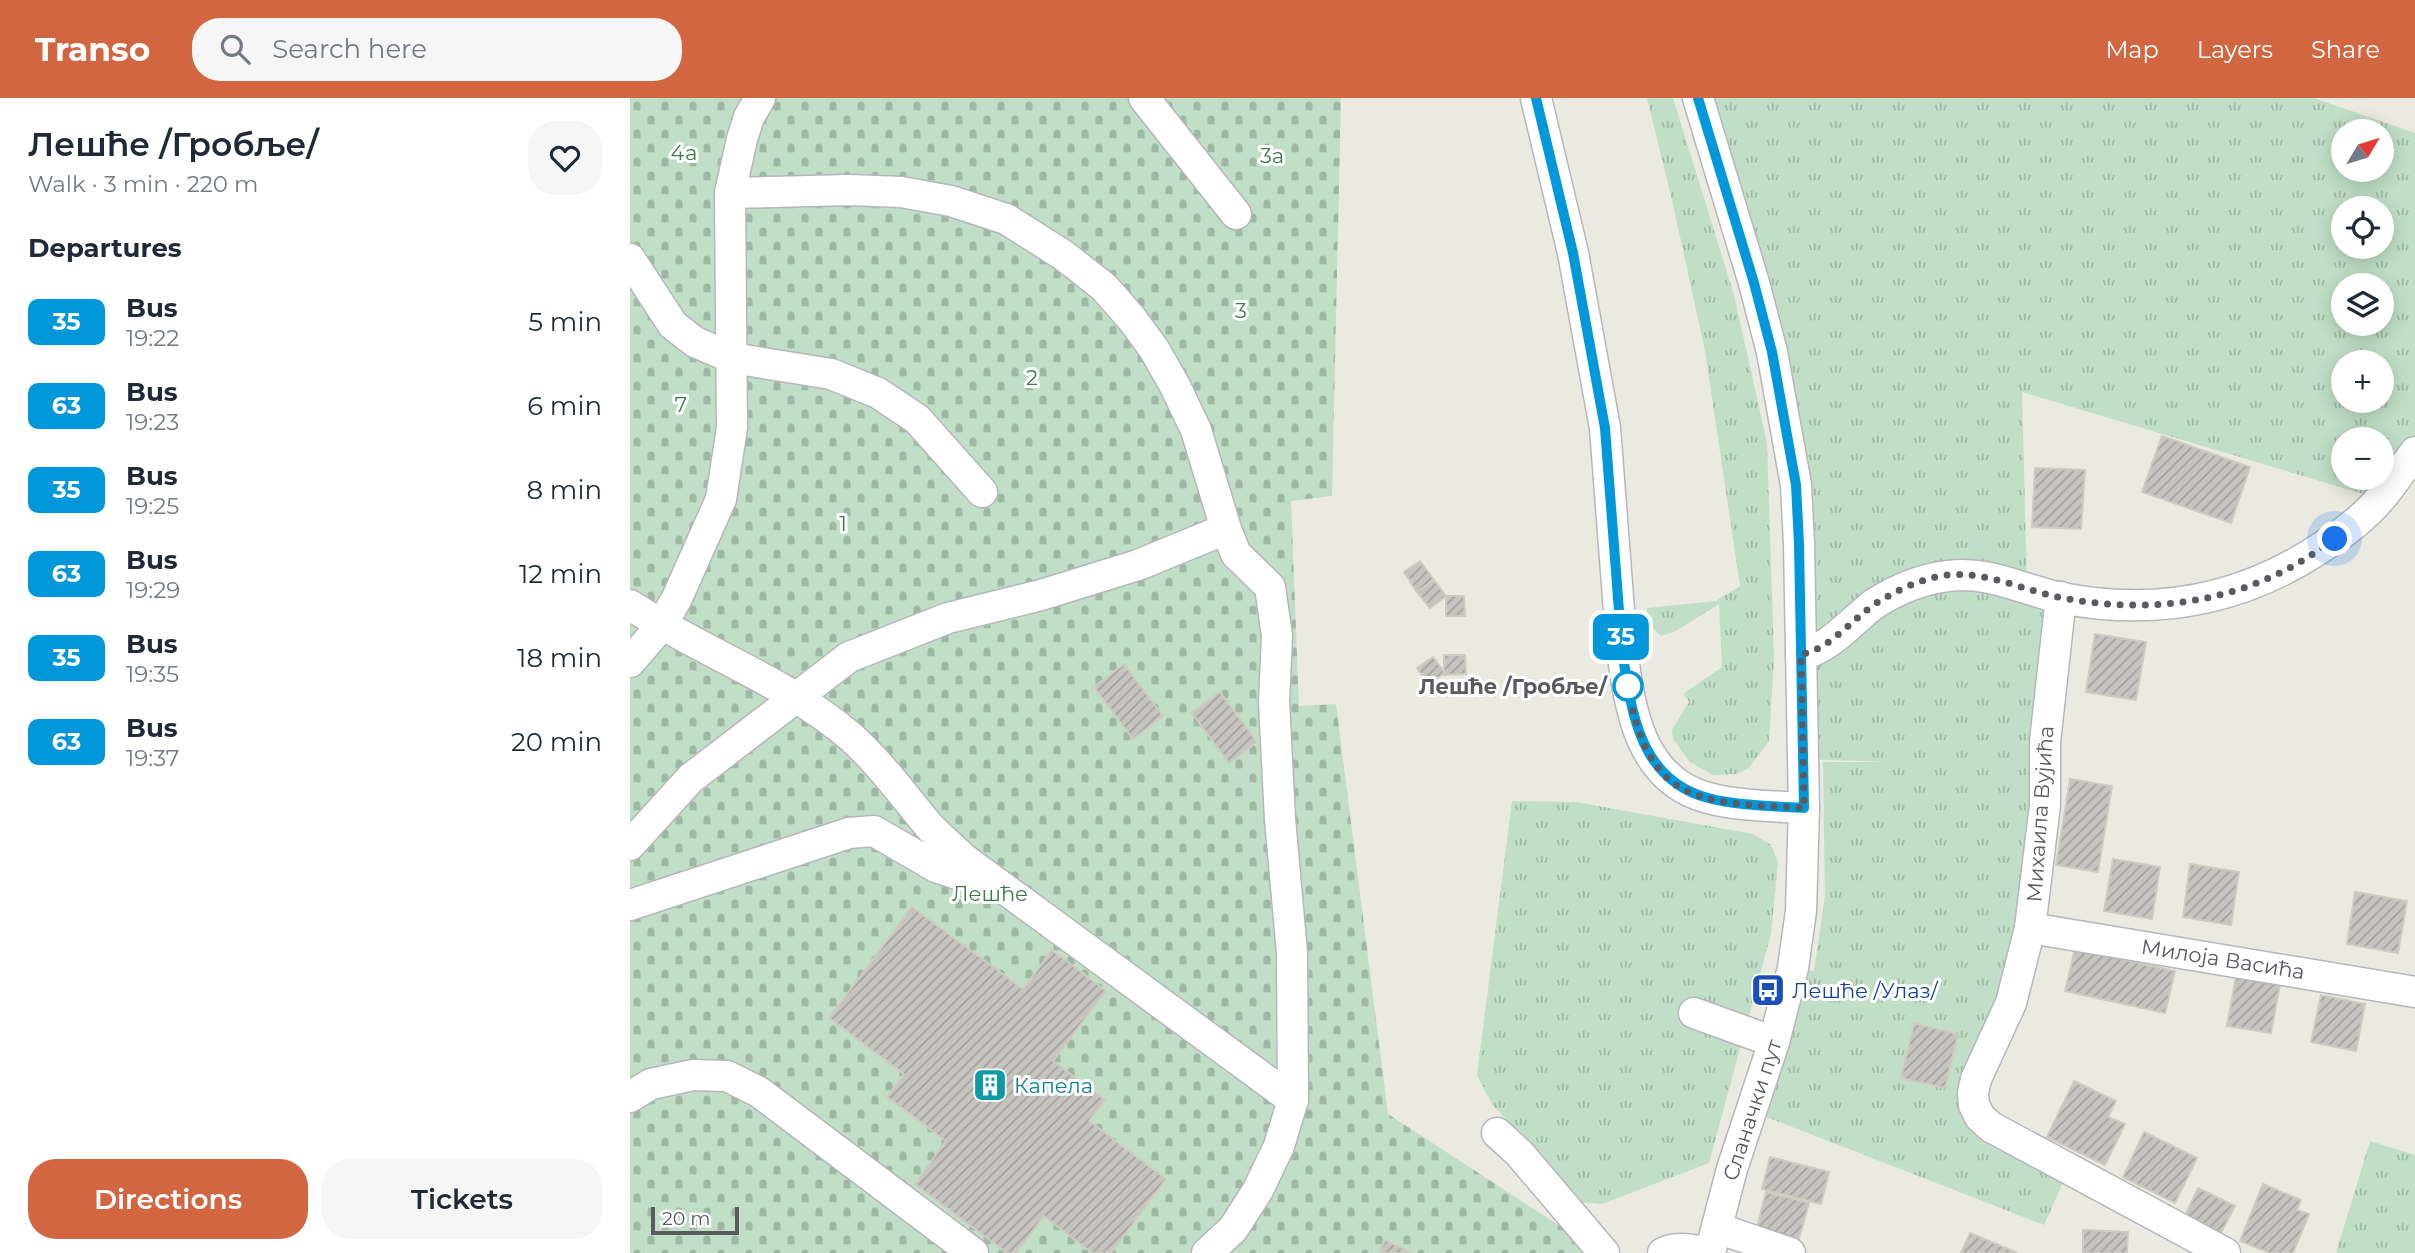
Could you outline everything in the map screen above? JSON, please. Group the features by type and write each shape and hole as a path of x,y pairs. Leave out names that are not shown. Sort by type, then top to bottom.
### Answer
{"street":[{"path":"630,662 661,626 699,551 721,499 732,428 730,193 741,139 760,98"},
{"path":"1144,98 1236,214"},
{"path":"1536,98 1573,253 1605,428 1622,650 1641,740 1656,765 1681,788 1707,798 1804,808"},
{"name":"Сланачки пут","path":"1698,98 1772,352 1796,485 1804,808 1801,911 1793,968 1774,1042 1732,1169 1712,1245"},
{"path":"730,193 849,190 901,192 951,201 1006,219 1063,255 1104,287 1154,349 1196,430 1236,554 1270,587 1277,636 1274,702 1280,819 1292,953 1293,1100 1279,1146 1258,1190 1233,1228 1208,1253"},
{"path":"630,259 673,325 695,342 732,358 831,374 878,393 917,419 982,492"},
{"path":"1801,654 1816,651 1875,604 1916,582 1950,575 1976,576 2061,597 2128,606 2180,603 2246,587 2273,576 2335,539 2380,499 2415,452"},
{"path":"630,845 691,778 849,657 948,618 1041,595 1138,565 1226,529"},
{"name":"Михаила Вујића","path":"2061,597 2045,741 2045,805 2031,928 2011,1003 1976,1079 1974,1105 1980,1117 1991,1127 2208,1249"},
{"path":"630,605 661,626 795,697 851,737 906,795 930,827 964,859 1293,1100"},
{"path":"630,905 849,833 874,831 936,867 1009,892"},
{"name":"Милоја Васића","path":"2031,928 2415,992"},
{"path":"1695,1013 1774,1042"},
{"path":"630,1097 651,1084 682,1077 727,1076 759,1092 973,1253"},
{"path":"1497,1133 1519,1153 1604,1253"},
{"path":"1663,1253 1712,1245 1790,1253"}],"green space":[{"name":"Лешће","path":"630,98 1341,98 1332,496 1291,501 1299,706 1336,704 1388,1114 1601,1253 630,1253"},
{"path":"1647,98 1673,98 1734,295 1767,443 1774,658 1769,741 1749,768 1737,774 1713,775 1690,762 1673,739 1672,730 1689,702 1683,694 1722,667 1719,604 1676,631 1661,636 1647,622 1647,608 1716,601 1740,586 1705,351"},
{"path":"1698,98 2314,98 2375,119 2331,119 2331,182 2394,182 2394,126 2415,133 2415,452 2394,480 2394,427 2331,427 2331,484 2022,392 2027,587 2061,597 2038,870 1976,1079 1961,1115 2069,1169 2044,1225 1751,1111 1793,968 1814,971 1825,896 1823,762 1887,762 1803,759 1796,485"},
{"path":"2350,490 2387,490 2380,499"},
{"path":"1512,801 1576,802 1753,834 1771,845 1778,862 1771,934 1709,1163 1602,1204 1579,1202 1541,1153 1493,1106 1477,1075"},
{"path":"2370,1141 2415,1155 2415,1253 2336,1253"}],"building":[{"path":"2162,436 2250,467 2231,523 2142,492"},
{"path":"2035,468 2085,470 2081,529 2032,527"},
{"path":"1420,561 1434,580 1417,592 1404,572"},
{"path":"1434,580 1446,596 1430,608 1417,592"},
{"path":"1446,596 1464,596 1465,616 1446,616"},
{"path":"2095,634 2146,642 2136,700 2086,692"},
{"path":"1444,655 1465,655 1466,674 1444,675"},
{"path":"1433,657 1445,673 1428,684 1417,668"},
{"path":"1124,664 1163,716 1133,739 1094,687"},
{"path":"1220,692 1257,742 1229,763 1192,713"},
{"path":"2070,779 2112,786 2098,872 2056,865"},
{"path":"2113,859 2160,867 2152,919 2104,911"},
{"path":"2190,864 2239,872 2231,925 2183,917"},
{"path":"2355,892 2407,901 2398,953 2347,944"},
{"name":"Капела","path":"912,907 1023,989 1052,950 1106,991 1053,1061 1105,1100 1089,1121 1166,1179 1111,1253 1092,1253 1044,1216 1016,1253 1007,1253 915,1184 946,1141 887,1097 904,1074 829,1018"},
{"path":"2075,949 2175,971 2165,1013 2065,991"},
{"path":"2236,976 2280,984 2271,1033 2227,1026"},
{"path":"2321,995 2365,1004 2356,1051 2311,1042"},
{"path":"1914,1023 1958,1034 1945,1088 1901,1078"},
{"path":"2074,1081 2116,1101 2108,1117 2125,1124 2105,1165 2047,1137"},
{"path":"2144,1132 2197,1158 2175,1203 2123,1177"},
{"path":"1770,1157 1829,1172 1821,1204 1762,1189"},
{"path":"2263,1184 2301,1200 2297,1210 2309,1214 2293,1253 2269,1253 2240,1241"},
{"path":"2198,1188 2235,1206 2221,1233 2185,1216"},
{"path":"1766,1192 1809,1203 1799,1239 1757,1228"},
{"path":"2083,1230 2128,1232 2127,1253 2083,1253"},
{"path":"1970,1233 2018,1253 1961,1253"},
{"path":"1385,1240 1412,1253 1379,1253"}],"bus line":[{"name":"35","path":"1536,98 1573,253 1592,348 1607,441 1622,650 1641,740 1656,765 1668,779 1681,788 1707,798 1804,808 1796,485 1772,352 1698,98"}],"place":[{"name":"Лешће /Гробље/","path":"1628,686"},
{"name":"Лешће /Улаз/","path":"1768,990"},
{"name":"Капела","path":"990,1085"}],"route":[{"path":"1628,686 1641,740 1668,779 1681,788 1707,798 1804,808 1801,654 1816,651 1875,604 1916,582 1950,575 1976,576 2061,597 2128,606 2180,603 2216,596 2273,576 2299,563 2335,539"}],"park label":[{"name":"4a","path":"684,152"},
{"name":"3a","path":"1272,155"},
{"name":"3","path":"1241,310"},
{"name":"2","path":"1032,377"},
{"name":"7","path":"681,404"},
{"name":"1","path":"843,523"}]}
